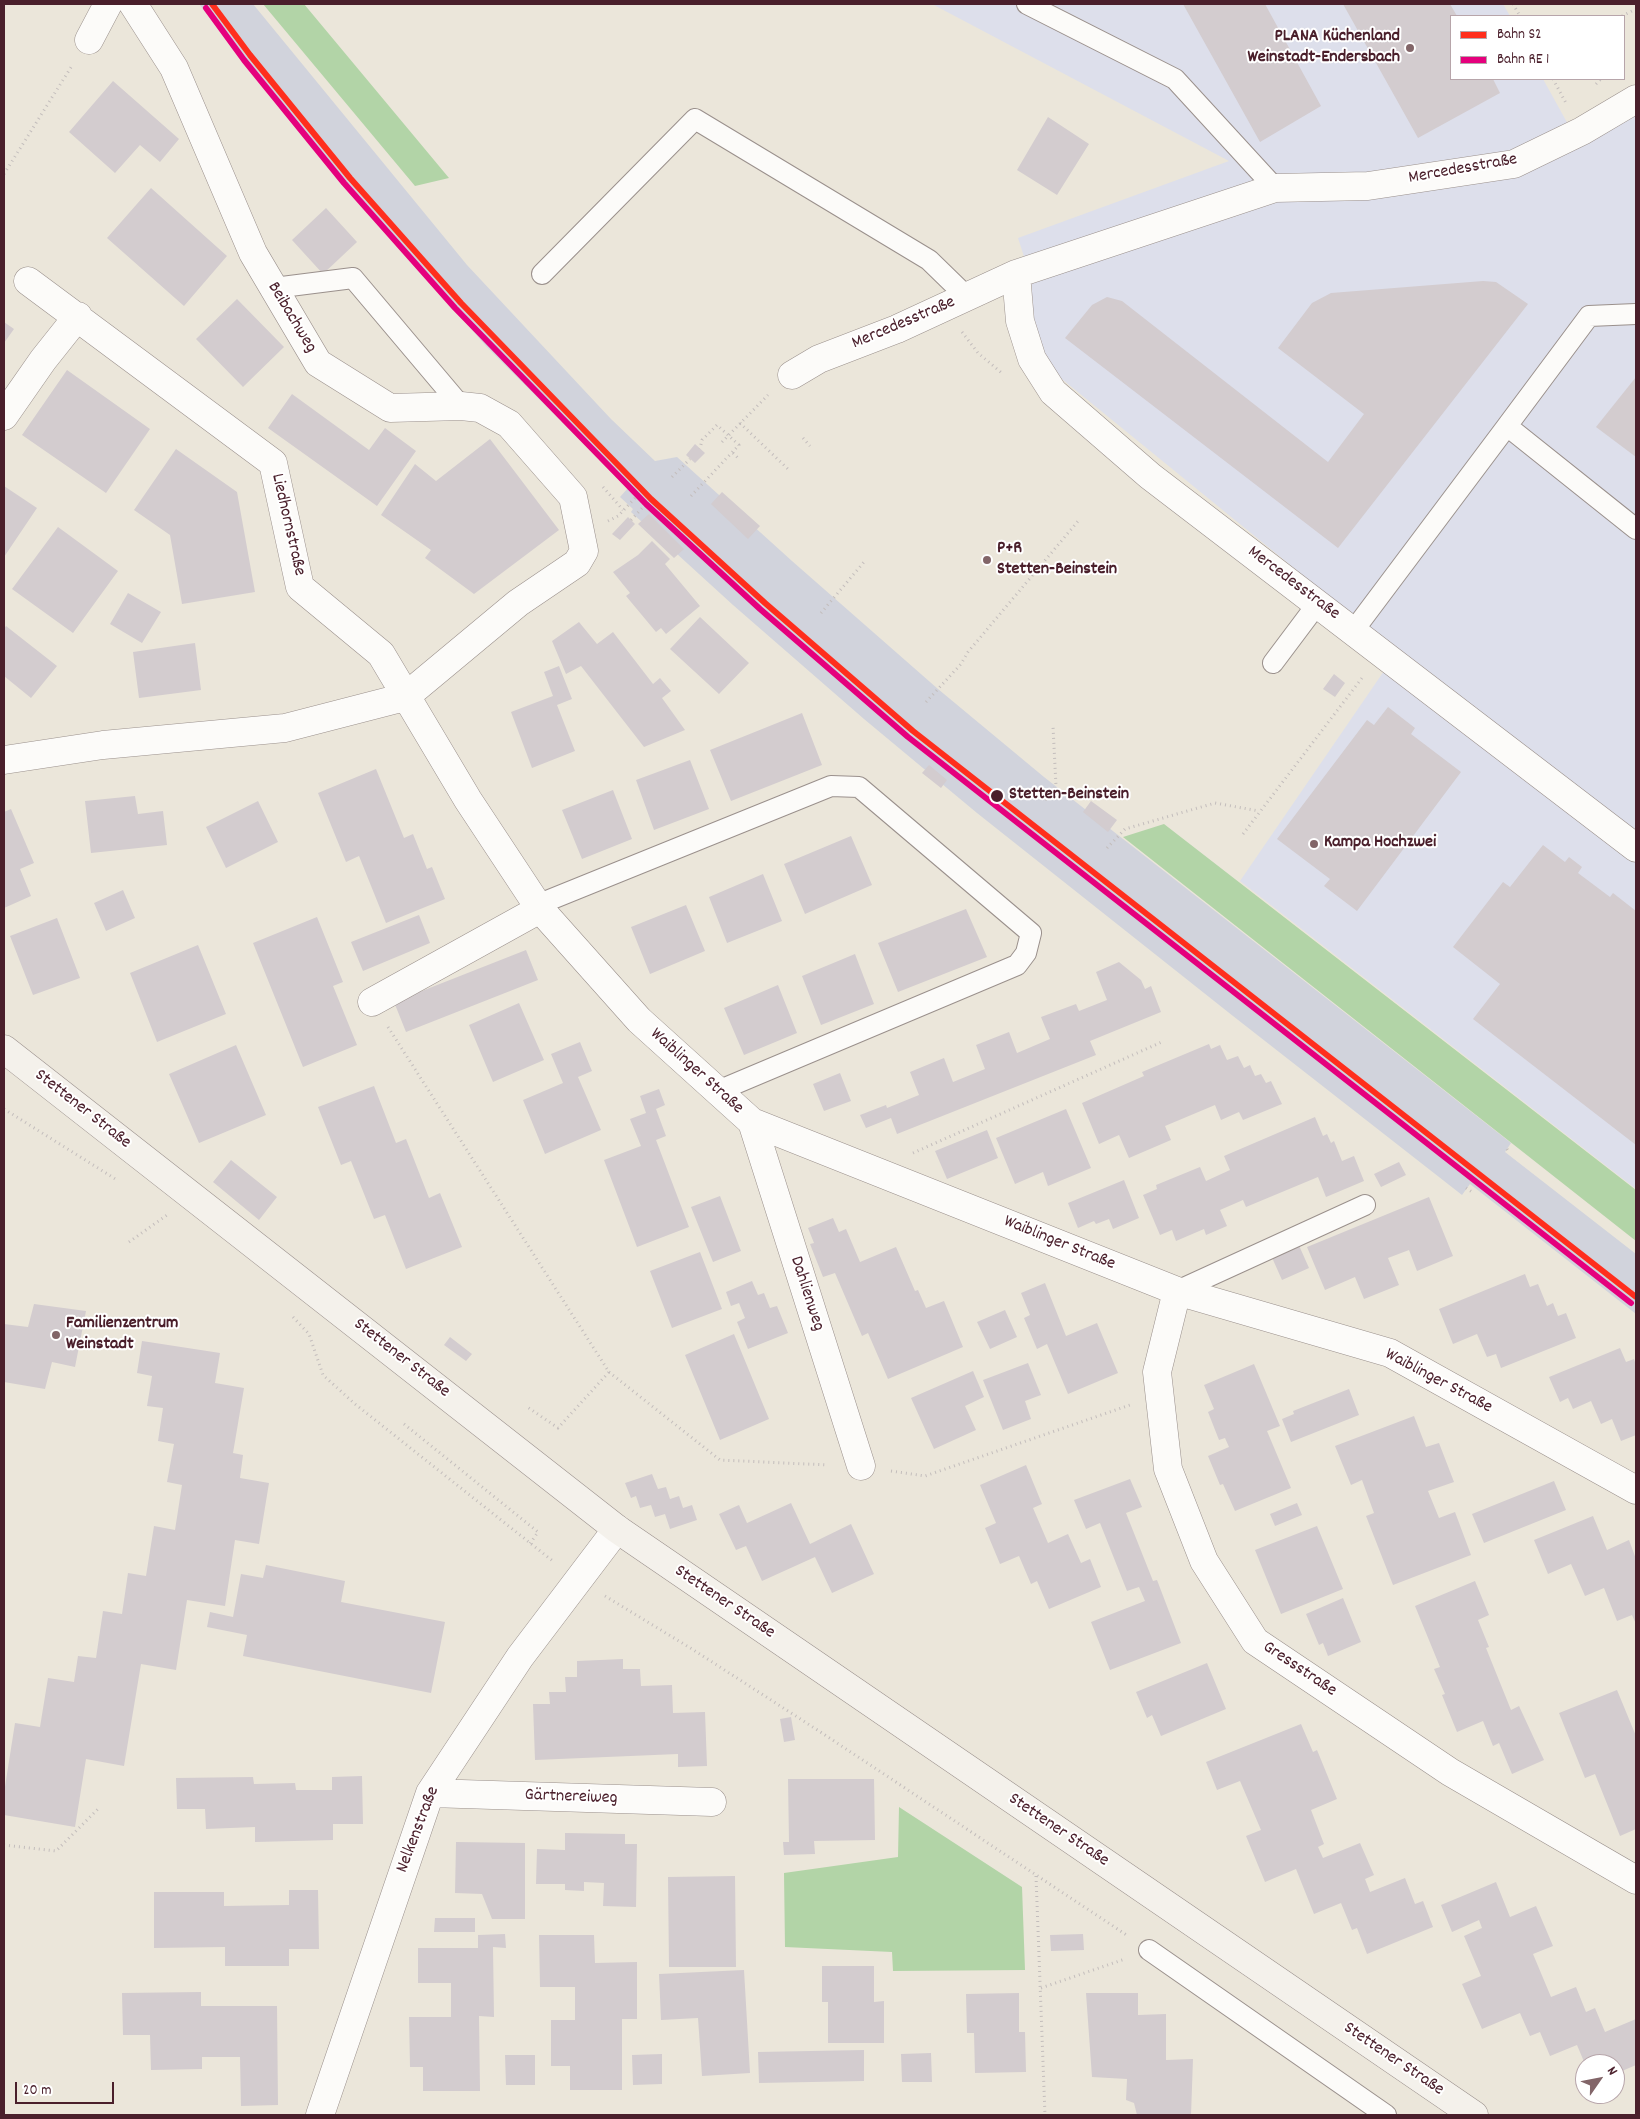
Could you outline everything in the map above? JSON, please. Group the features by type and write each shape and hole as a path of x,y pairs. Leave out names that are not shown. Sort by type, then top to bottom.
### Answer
{"street":[{"path":"89,40 108,4"},
{"name":"Beibachweg","path":"133,4 174,68 253,253 318,363 390,408 461,406 480,408 508,424 573,497 584,551 577,563 518,603 405,697"},
{"name":"Mercedesstraße","path":"792,376 819,359 897,329 1016,274 1275,188 1368,186 1514,164 1582,131 1636,99"},
{"name":"Mercedesstraße","path":"1016,274 1020,321 1032,359 1053,392 1150,476 1634,840"},
{"name":"Liedhornstraße","path":"28,281 78,316 273,463 300,587 381,654 405,697"},
{"path":"4,416 43,360 78,316"},
{"path":"4,760 103,745 285,728 405,697"},
{"name":"Waiblinger Straße","path":"405,697 468,800 538,907 639,1020 752,1122 1177,1292 1390,1353 1636,1490"},
{"path":"372,1002 538,907"},
{"name":"Stettener Straße","path":"5,1054 617,1529 1474,2115"},
{"name":"Dahlienweg","path":"752,1122 861,1466"},
{"name":"Gressstraße","path":"1177,1292 1157,1372 1168,1470 1204,1561 1255,1641 1450,1772 1636,1880"},
{"name":"Nelkenstraße","path":"320,2115 430,1793 520,1657 617,1529"},
{"name":"Gärtnereiweg","path":"430,1793 712,1802"}],"lane":[{"path":"1027,4 1175,79 1275,188"},
{"path":"542,274 695,119 928,260 957,301"},
{"path":"274,288 353,278 461,406"},
{"path":"1354,630 1590,316 1636,314"},
{"path":"1507,426 1636,529"},
{"path":"1273,663 1318,603"},
{"path":"538,907 831,786 859,787 1031,934 1026,953 1017,965 718,1091"},
{"path":"1177,1292 1365,1205"},
{"path":"1149,1950 1386,2115"}],"path":[{"path":"1513,4 1519,15"},
{"path":"1624,15 1636,9"},
{"path":"4,174 89,40"},
{"path":"1555,80 1568,105"},
{"path":"957,301 963,334 978,353 1005,376"},
{"path":"722,442 759,402 792,376"},
{"path":"740,423 790,471"},
{"path":"691,496 739,445 717,425 702,440 700,449"},
{"path":"803,438 810,446"},
{"path":"733,452 739,459"},
{"path":"672,477 690,459"},
{"path":"613,520 637,496"},
{"path":"615,500 623,510"},
{"path":"631,520 646,504"},
{"path":"926,702 961,664 968,652 1079,520"},
{"path":"821,613 864,562"},
{"path":"1243,834 1258,811 1383,652"},
{"path":"1045,800 1056,786 1053,726"},
{"path":"1107,848 1124,829 1215,803 1258,811"},
{"path":"372,1002 609,1372 558,1428 526,1406"},
{"path":"873,1171 1164,1041"},
{"path":"5,1112 121,1182"},
{"path":"1466,1188 1472,1192"},
{"path":"129,1242 170,1213 162,1208"},
{"path":"291,1315 309,1334 323,1375 529,1545 578,1580 707,1659 1149,1950"},
{"path":"404,1424 538,1532 529,1545"},
{"path":"4,1845 56,1851 99,1808"},
{"path":"1036,1876 1045,2115"},
{"path":"1041,1989 1149,1950"}],"shaded area":[{"path":"199,4 253,4 467,265 611,419 655,461 677,457 938,689 1044,777 1511,1143 1505,1152 1636,1254 1636,1314 1470,1184 1462,1195 1233,1016 977,813 864,719 733,605 631,512 633,509 620,497 628,488 486,346 297,129"},
{"path":"932,4 1503,4 1509,15 1450,15 1450,80 1544,80 1569,126 1636,98 1636,1189 1240,881 1397,652 1036,358 1031,278 1018,238 1229,161"}],"green space":[{"path":"263,4 304,4 449,178 415,186"},
{"path":"1164,824 1636,1190 1636,1241 1123,837"},
{"path":"899,1807 1022,1887 1025,1970 893,1971 892,1952 785,1947 784,1873 898,1857"}],"building":[{"path":"1183,4 1265,4 1321,106 1260,142"},
{"name":"PLANA Küchenland Weinstadt-Endersbach","path":"1343,4 1450,4 1456,15 1450,15 1450,80 1494,80 1500,93 1418,138"},
{"path":"113,81 179,139 160,162 140,145 115,173 69,132"},
{"path":"1048,117 1089,144 1057,195 1017,170"},
{"path":"151,188 227,256 184,306 107,238"},
{"path":"326,208 357,242 323,274 292,240"},
{"path":"1483,281 1496,282 1528,304 1338,548 1065,338 1092,305 1107,297 1122,301 1328,462 1364,414 1278,348 1312,303 1331,293"},
{"path":"237,299 284,347 243,387 196,339"},
{"path":"4,322 14,329 4,343"},
{"path":"67,370 150,429 106,493 22,435"},
{"path":"1636,377 1636,457 1596,427"},
{"path":"292,394 369,450 385,428 416,451 377,506 268,428"},
{"path":"490,439 559,530 474,594 425,558 431,550 381,515 415,464 436,481"},
{"path":"695,444 705,453 695,463 686,455"},
{"path":"176,449 237,492 255,592 182,604 170,535 134,510"},
{"path":"4,486 37,508 4,557"},
{"path":"722,492 760,526 748,539 711,504"},
{"path":"649,514 684,549 674,558 638,524"},
{"path":"628,517 635,524 620,540 612,534"},
{"path":"58,527 118,571 73,633 12,589"},
{"path":"652,541 670,559 665,564 700,606 666,634 661,628 656,632 626,596 630,593 613,572 638,555"},
{"path":"128,593 161,612 142,643 110,624"},
{"path":"700,617 749,663 719,694 670,649"},
{"path":"579,622 597,644 613,632 653,684 660,678 671,691 662,698 685,730 644,747 581,666 566,674 552,641"},
{"path":"6,626 57,666 31,698 4,676 4,629"},
{"path":"195,643 201,690 139,698 133,652"},
{"path":"559,666 572,699 557,705 575,751 532,768 511,712 553,696 544,672"},
{"path":"1334,674 1345,683 1335,697 1323,689"},
{"path":"1388,707 1415,728 1411,734 1461,772 1357,911 1324,886 1330,879 1277,839 1367,720 1374,725"},
{"path":"802,713 822,765 731,801 710,750"},
{"path":"690,760 709,809 654,830 636,780"},
{"path":"929,765 947,780 941,788 922,773"},
{"path":"376,769 404,838 413,834 427,869 432,867 445,899 386,923 359,856 346,862 318,793"},
{"path":"613,790 632,839 582,859 562,810"},
{"path":"135,796 138,814 163,811 167,845 91,853 85,801"},
{"path":"258,801 278,842 226,868 206,827"},
{"path":"1091,801 1117,820 1108,832 1083,812"},
{"path":"11,809 34,863 20,869 31,896 4,908 4,812"},
{"path":"851,836 872,885 805,914 784,864"},
{"path":"1543,845 1565,862 1569,857 1582,867 1578,873 1610,897 1613,893 1636,911 1636,1145 1473,1019 1500,984 1453,947 1503,882 1510,887"},
{"path":"763,874 782,921 727,943 709,897"},
{"path":"123,890 135,918 106,931 94,903"},
{"path":"686,905 705,951 650,974 631,927"},
{"path":"966,909 987,957 898,992 878,943"},
{"path":"419,915 430,943 363,971 351,942"},
{"path":"317,917 343,982 333,986 357,1045 303,1067 253,943"},
{"path":"57,918 80,978 33,995 10,936"},
{"path":"198,945 226,1014 157,1042 130,973"},
{"path":"526,950 538,980 406,1032 394,1002"},
{"path":"855,954 874,1004 821,1025 802,976"},
{"path":"1119,962 1141,980 1145,989 1151,986 1161,1012 1090,1041 1096,1055 897,1134 891,1118 866,1128 860,1115 886,1105 887,1108 919,1095 910,1072 944,1058 953,1082 985,1069 976,1045 1009,1032 1017,1053 1050,1039 1041,1017 1076,1004 1079,1011 1107,1000 1096,972"},
{"path":"778,985 797,1033 744,1055 724,1008"},
{"path":"519,1003 544,1060 493,1082 469,1025"},
{"path":"580,1042 592,1071 578,1077 601,1130 545,1154 523,1100 563,1083 551,1054"},
{"path":"1209,1044 1211,1049 1220,1045 1227,1060 1238,1056 1244,1068 1250,1065 1255,1076 1261,1074 1266,1083 1271,1081 1282,1104 1243,1120 1239,1112 1221,1120 1215,1105 1165,1126 1171,1140 1129,1158 1119,1135 1099,1144 1082,1103 1144,1076 1142,1072"},
{"path":"236,1045 266,1115 199,1143 169,1074"},
{"path":"840,1073 851,1101 824,1111 813,1084"},
{"path":"374,1086 396,1143 406,1139 429,1198 440,1193 462,1247 406,1269 385,1215 374,1219 351,1161 341,1165 318,1107"},
{"path":"659,1089 665,1105 656,1109 666,1136 656,1140 689,1227 637,1247 604,1160 641,1146 630,1119 646,1113 640,1096"},
{"path":"1066,1109 1091,1168 1048,1186 1043,1172 1015,1184 996,1138"},
{"path":"1315,1117 1323,1136 1327,1134 1331,1143 1334,1141 1342,1161 1354,1156 1364,1181 1326,1197 1318,1177 1246,1207 1243,1200 1220,1210 1227,1226 1206,1235 1204,1229 1176,1241 1172,1230 1160,1235 1143,1195 1157,1189 1156,1185 1200,1167 1206,1181 1230,1170 1224,1156"},
{"path":"987,1130 998,1158 947,1179 935,1151"},
{"path":"231,1160 277,1197 259,1220 213,1182"},
{"path":"1399,1162 1406,1175 1381,1187 1374,1174"},
{"path":"1124,1180 1139,1218 1113,1229 1109,1219 1096,1224 1094,1221 1078,1228 1068,1203"},
{"path":"720,1196 741,1251 713,1262 691,1207"},
{"path":"1429,1197 1453,1256 1417,1271 1409,1250 1388,1258 1399,1285 1364,1299 1355,1277 1325,1290 1307,1247"},
{"path":"833,1218 839,1232 846,1229 860,1262 896,1247 915,1291 918,1290 926,1308 944,1301 963,1347 888,1379 868,1333 862,1336 835,1273 823,1277 810,1244 814,1243 808,1228"},
{"path":"1297,1241 1309,1268 1282,1280 1270,1253"},
{"path":"700,1252 722,1309 672,1328 650,1271"},
{"path":"1525,1274 1530,1287 1538,1284 1547,1306 1553,1303 1558,1316 1566,1313 1576,1338 1501,1368 1496,1354 1487,1357 1477,1334 1453,1344 1439,1309"},
{"path":"752,1281 758,1295 764,1293 770,1308 777,1306 788,1333 748,1349 737,1322 745,1318 739,1303 731,1306 726,1292"},
{"path":"1045,1283 1066,1336 1097,1323 1118,1373 1068,1394 1047,1344 1037,1349 1024,1318 1030,1315 1021,1293"},
{"path":"34,1304 86,1311 75,1367 52,1362 45,1389 4,1382 4,1324 28,1327"},
{"path":"1005,1310 1017,1337 990,1349 977,1322"},
{"path":"734,1334 769,1419 720,1440 685,1355"},
{"path":"450,1337 472,1354 466,1361 444,1345"},
{"path":"142,1341 220,1353 215,1383 244,1388 233,1453 243,1455 240,1478 269,1483 259,1544 235,1540 225,1606 187,1600 176,1670 141,1664 124,1766 86,1759 75,1827 4,1815 4,1793 15,1723 40,1727 48,1678 74,1682 78,1656 96,1658 103,1611 122,1614 128,1573 146,1576 154,1526 175,1530 182,1485 167,1482 174,1444 158,1441 163,1408 147,1406 152,1376 137,1373"},
{"path":"1620,1348 1626,1362 1634,1359 1636,1365 1636,1435 1621,1441 1612,1419 1601,1424 1591,1401 1573,1409 1568,1398 1560,1402 1549,1377"},
{"path":"1028,1363 1041,1395 1025,1401 1031,1419 1003,1430 983,1380"},
{"path":"1254,1364 1280,1426 1267,1431 1291,1488 1235,1511 1223,1484 1220,1485 1208,1456 1229,1447 1225,1438 1219,1440 1208,1412 1214,1409 1204,1385"},
{"path":"973,1371 984,1397 965,1406 976,1430 934,1449 911,1398"},
{"path":"1349,1389 1359,1415 1291,1442 1282,1419 1294,1414 1293,1411"},
{"path":"1414,1416 1426,1447 1439,1443 1454,1482 1428,1491 1439,1518 1455,1512 1471,1555 1393,1585 1366,1516 1374,1513 1362,1480 1351,1485 1335,1446"},
{"path":"1026,1465 1042,1504 1033,1508 1048,1543 1068,1534 1081,1563 1090,1559 1101,1587 1049,1609 1037,1581 1031,1584 1019,1556 1000,1564 985,1528 996,1523 980,1485"},
{"path":"652,1474 658,1489 666,1487 670,1499 679,1496 683,1508 692,1505 697,1520 670,1529 665,1514 655,1517 651,1505 640,1508 636,1496 631,1498 625,1483"},
{"path":"1130,1479 1142,1507 1126,1513 1153,1581 1157,1580 1181,1643 1110,1670 1091,1622 1145,1601 1139,1587 1127,1591 1100,1523 1086,1529 1074,1500"},
{"path":"1554,1481 1566,1510 1484,1543 1472,1514"},
{"path":"791,1503 810,1544 851,1524 874,1574 832,1593 815,1557 762,1581 746,1546 736,1550 719,1514 739,1505 747,1523"},
{"path":"1297,1503 1302,1515 1275,1526 1270,1514"},
{"path":"1593,1516 1607,1550 1629,1540 1636,1559 1636,1624 1632,1615 1617,1621 1604,1588 1585,1596 1571,1564 1548,1574 1534,1540"},
{"path":"1317,1526 1343,1589 1281,1614 1255,1550"},
{"path":"266,1565 345,1581 341,1602 445,1622 431,1693 243,1656 247,1635 207,1627 210,1612 233,1617 241,1574 263,1578"},
{"path":"1475,1581 1489,1615 1478,1620 1489,1647 1486,1648 1511,1710 1519,1706 1544,1760 1512,1774 1499,1743 1493,1746 1483,1721 1457,1732 1442,1695 1445,1694 1434,1669 1440,1667 1415,1606"},
{"path":"1343,1598 1361,1642 1328,1656 1323,1643 1319,1645 1306,1614"},
{"path":"623,1659 623,1669 640,1669 641,1686 672,1685 673,1713 705,1712 707,1766 678,1767 678,1754 535,1760 533,1704 550,1704 549,1692 566,1692 565,1677 577,1677 577,1661"},
{"path":"1207,1663 1226,1709 1161,1736 1152,1715 1147,1718 1136,1692"},
{"path":"1617,1690 1636,1736 1636,1829 1620,1836 1595,1774 1585,1778 1559,1713"},
{"path":"791,1717 795,1740 784,1742 780,1719"},
{"path":"1301,1724 1313,1752 1317,1750 1337,1799 1311,1810 1324,1844 1318,1847 1323,1858 1360,1843 1374,1875 1365,1879 1370,1892 1405,1878 1415,1904 1423,1901 1433,1927 1367,1954 1357,1928 1352,1930 1341,1903 1314,1914 1296,1869 1265,1882 1246,1836 1261,1830 1240,1781 1217,1790 1206,1762"},
{"path":"362,1776 363,1824 333,1824 333,1840 255,1842 255,1827 206,1829 205,1809 177,1809 176,1778 253,1777 254,1784 295,1783 296,1790 332,1790 332,1777"},
{"path":"788,1779 874,1779 875,1840 814,1841 815,1854 784,1855 783,1842 789,1842"},
{"path":"565,1833 625,1834 625,1844 637,1844 636,1907 603,1906 604,1883 584,1882 584,1891 565,1890 565,1884 536,1884 537,1849 565,1850"},
{"path":"456,1842 525,1843 525,1919 492,1919 482,1894 455,1893"},
{"path":"735,1876 736,1967 669,1967 668,1877"},
{"path":"1496,1882 1510,1917 1536,1906 1553,1946 1533,1954 1551,1997 1576,1987 1586,2012 1595,2008 1605,2032 1636,2019 1636,2065 1625,2070 1625,2054 1581,2054 1577,2045 1550,2056 1540,2032 1530,2036 1520,2013 1482,2029 1462,1984 1481,1976 1464,1936 1482,1928 1479,1920 1452,1932 1441,1905"},
{"path":"289,1890 318,1890 319,1949 289,1949 289,1966 225,1966 225,1947 154,1948 154,1892 224,1892 224,1906 289,1905"},
{"path":"435,1918 475,1918 475,1932 434,1932"},
{"path":"505,1934 506,1948 493,1947 494,2017 479,2016 480,2091 423,2091 423,2067 410,2067 409,2017 451,2017 451,1983 418,1983 418,1948 478,1948 478,1935"},
{"path":"1083,1934 1084,1950 1051,1951 1050,1935"},
{"path":"539,1935 594,1935 595,1963 637,1962 637,2019 622,2019 622,2090 570,2090 570,2066 551,2066 551,2020 575,2020 575,1987 540,1987"},
{"path":"822,1966 874,1966 874,2002 884,2001 884,2043 828,2043 828,2002 822,2002"},
{"path":"744,1970 750,2073 702,2076 698,2018 661,2020 659,1974"},
{"path":"201,1992 201,2006 277,2006 278,2105 241,2106 240,2057 202,2057 202,2069 151,2070 150,2035 123,2035 122,1993"},
{"path":"1019,1993 1019,2032 1025,2032 1026,2072 975,2073 974,2033 967,2033 966,1994"},
{"path":"1086,1993 1138,1993 1138,2015 1166,2014 1166,2060 1193,2059 1191,2115 1137,2115 1134,2103 1126,2100 1127,2079 1092,2077"},
{"path":"864,2050 864,2081 759,2083 758,2052"},
{"path":"931,2053 932,2082 902,2082 901,2054"},
{"path":"662,2054 662,2084 633,2085 632,2055"},
{"path":"505,2055 535,2055 535,2085 506,2085"}],"rail line":[{"name":"S2","path":"212,4 250,55 350,178 461,303 651,499 765,603 913,731 1636,1297"}],"transit line":[{"path":"206,8 244,60 344,183 455,308 646,504 760,609 908,737 1631,1303"}],"place":[{"name":"PLANA Küchenland Weinstadt-Endersbach","path":"1410,48"},
{"name":"P+R Stetten-Beinstein","path":"987,560"},
{"name":"Stetten-Beinstein","path":"997,796"},
{"name":"Kampa Hochzwei","path":"1314,844"},
{"name":"Familienzentrum Weinstadt","path":"56,1335"}]}
